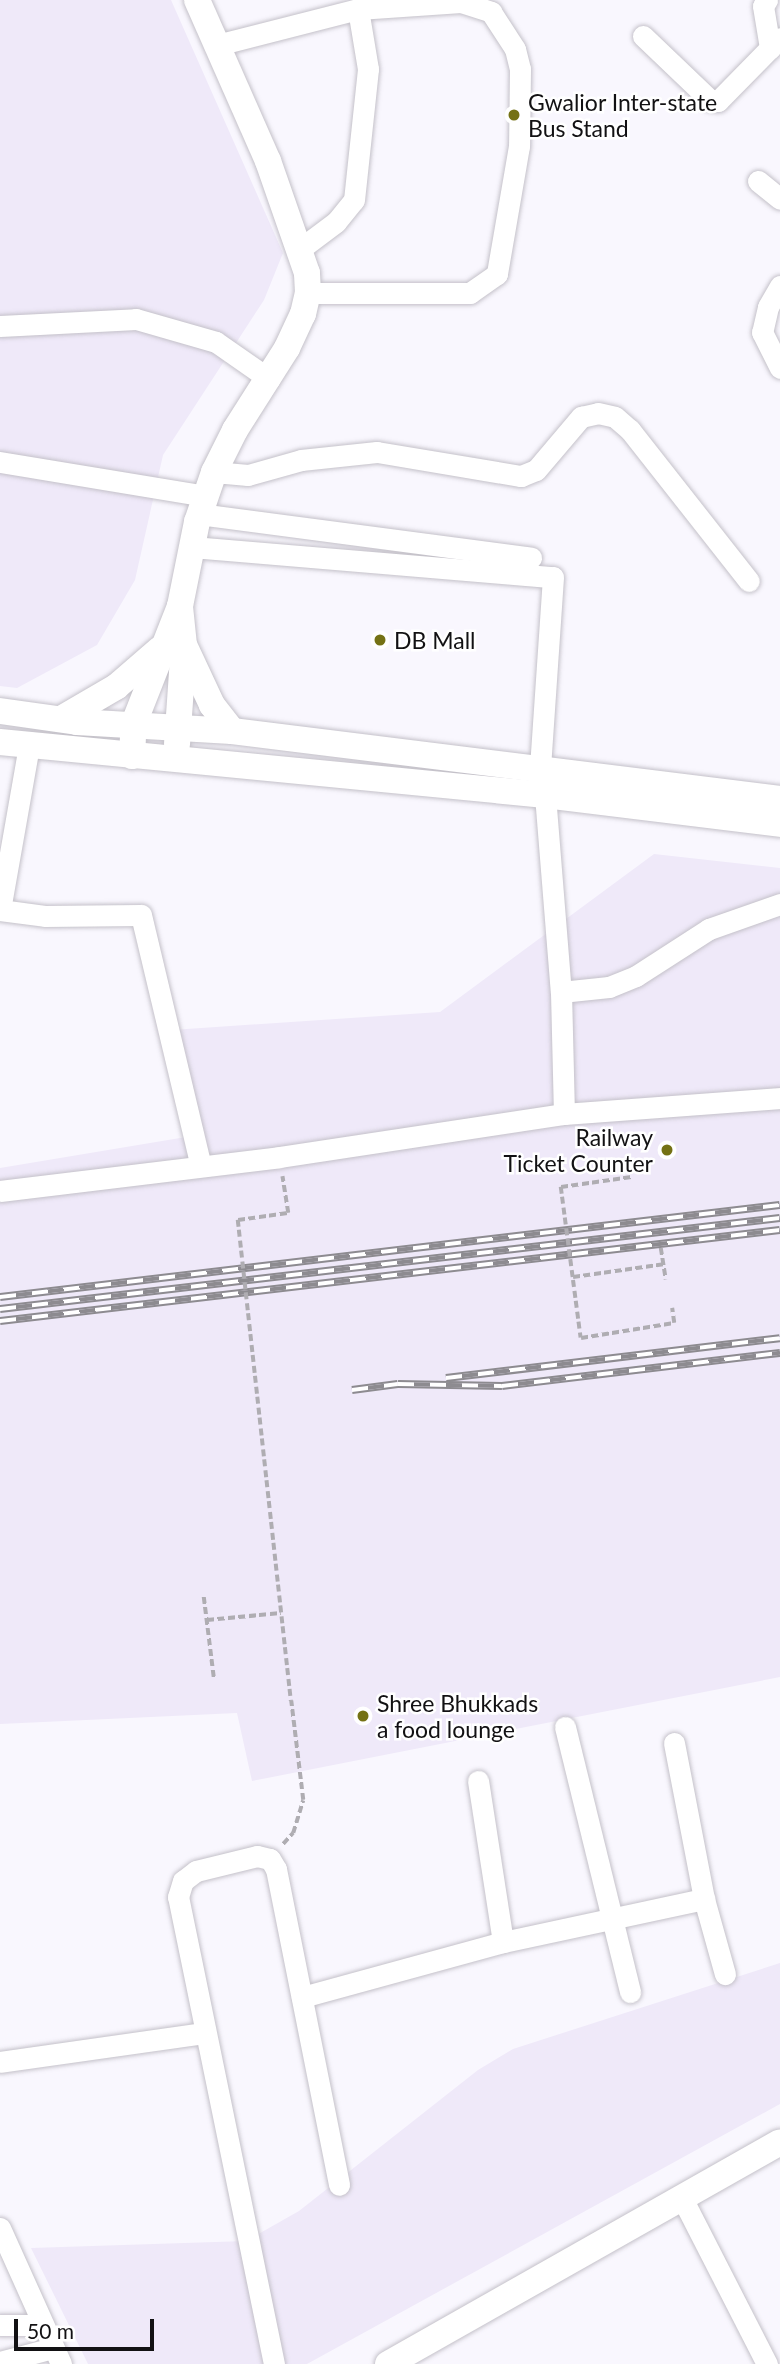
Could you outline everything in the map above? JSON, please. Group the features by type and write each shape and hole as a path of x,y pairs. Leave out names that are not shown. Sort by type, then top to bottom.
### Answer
{"main road":[{"path":"176,761 178,728 173,646 192,547 206,494 235,430 269,379 303,314 308,293 300,249 268,162 197,0"},
{"path":"59,720 116,687 173,646"},
{"path":"131,756 134,723 173,646"},
{"path":"173,646 232,731"},
{"path":"0,711 59,720 232,731 780,799"},
{"path":"0,742 545,795 780,824"},
{"path":"388,2364 780,2142"}],"street":[{"path":"643,36 710,100 727,95 775,43 764,18 767,0"},
{"path":"217,46 358,9 461,2 491,12 503,28 520,69 519,146 497,275 470,293 308,293"},
{"path":"300,249 336,222 354,200 368,69 358,9"},
{"path":"758,181 780,199"},
{"path":"780,286 768,307 762,332 780,368"},
{"path":"0,326 87,318 149,322 216,342 269,379"},
{"path":"206,494 248,475 301,460 377,452 521,476 542,464 565,431 581,417 598,413 615,416 630,430 748,581"},
{"path":"0,462 206,494 531,558"},
{"path":"192,547 553,577 540,769"},
{"path":"29,745 0,910 45,916 141,915 201,1166"},
{"path":"545,795 561,992 564,1114"},
{"path":"561,992 609,987 636,976 709,929 780,904"},
{"path":"0,1191 279,1157 564,1114 780,1098"},
{"path":"565,1727 615,1918 630,1992"},
{"path":"674,1743 704,1899 724,1974"},
{"path":"478,1781 503,1942"},
{"path":"274,2364 178,1897 183,1881 196,1871 257,1856 270,1859 276,1869 339,2185"},
{"path":"302,1997 503,1942 704,1899"},
{"path":"0,2062 204,2033"},
{"path":"681,2196 767,2364"},
{"path":"0,2228 57,2356 0,2362"},
{"path":"0,2325 41,2325"}],"path":[{"path":"270,1859 293,1833 303,1800 238,1220 288,1213 279,1157"},
{"path":"631,1177 561,1187 581,1338 674,1323 672,1308"},
{"path":"661,1248 666,1280"},
{"path":"573,1277 665,1264"},
{"path":"204,1597 214,1676"},
{"path":"207,1619 281,1612"}],"shaded area":[{"path":"0,0 171,0 283,253 264,300 163,455 135,580 97,645 17,688 0,686"},
{"path":"654,854 780,868 780,1677 252,1781 237,1713 0,1724 0,1168 192,1136 172,1030 440,1012"},
{"path":"780,1963 780,2104 307,2364 88,2364 31,2248 246,2241 299,2211 478,2070 513,2049"}],"railway":[{"path":"0,1297 780,1205"},
{"path":"0,1309 780,1218"},
{"path":"0,1321 780,1230"},
{"path":"446,1378 780,1338"},
{"path":"352,1390 398,1384 502,1386 780,1353"}],"place":[{"name":"Gwalior Inter-state Bus Stand","path":"514,115"},
{"name":"DB Mall","path":"380,640"},
{"name":"Railway Ticket Counter","path":"667,1150"},
{"name":"Shree Bhukkads a food lounge","path":"363,1716"}]}
